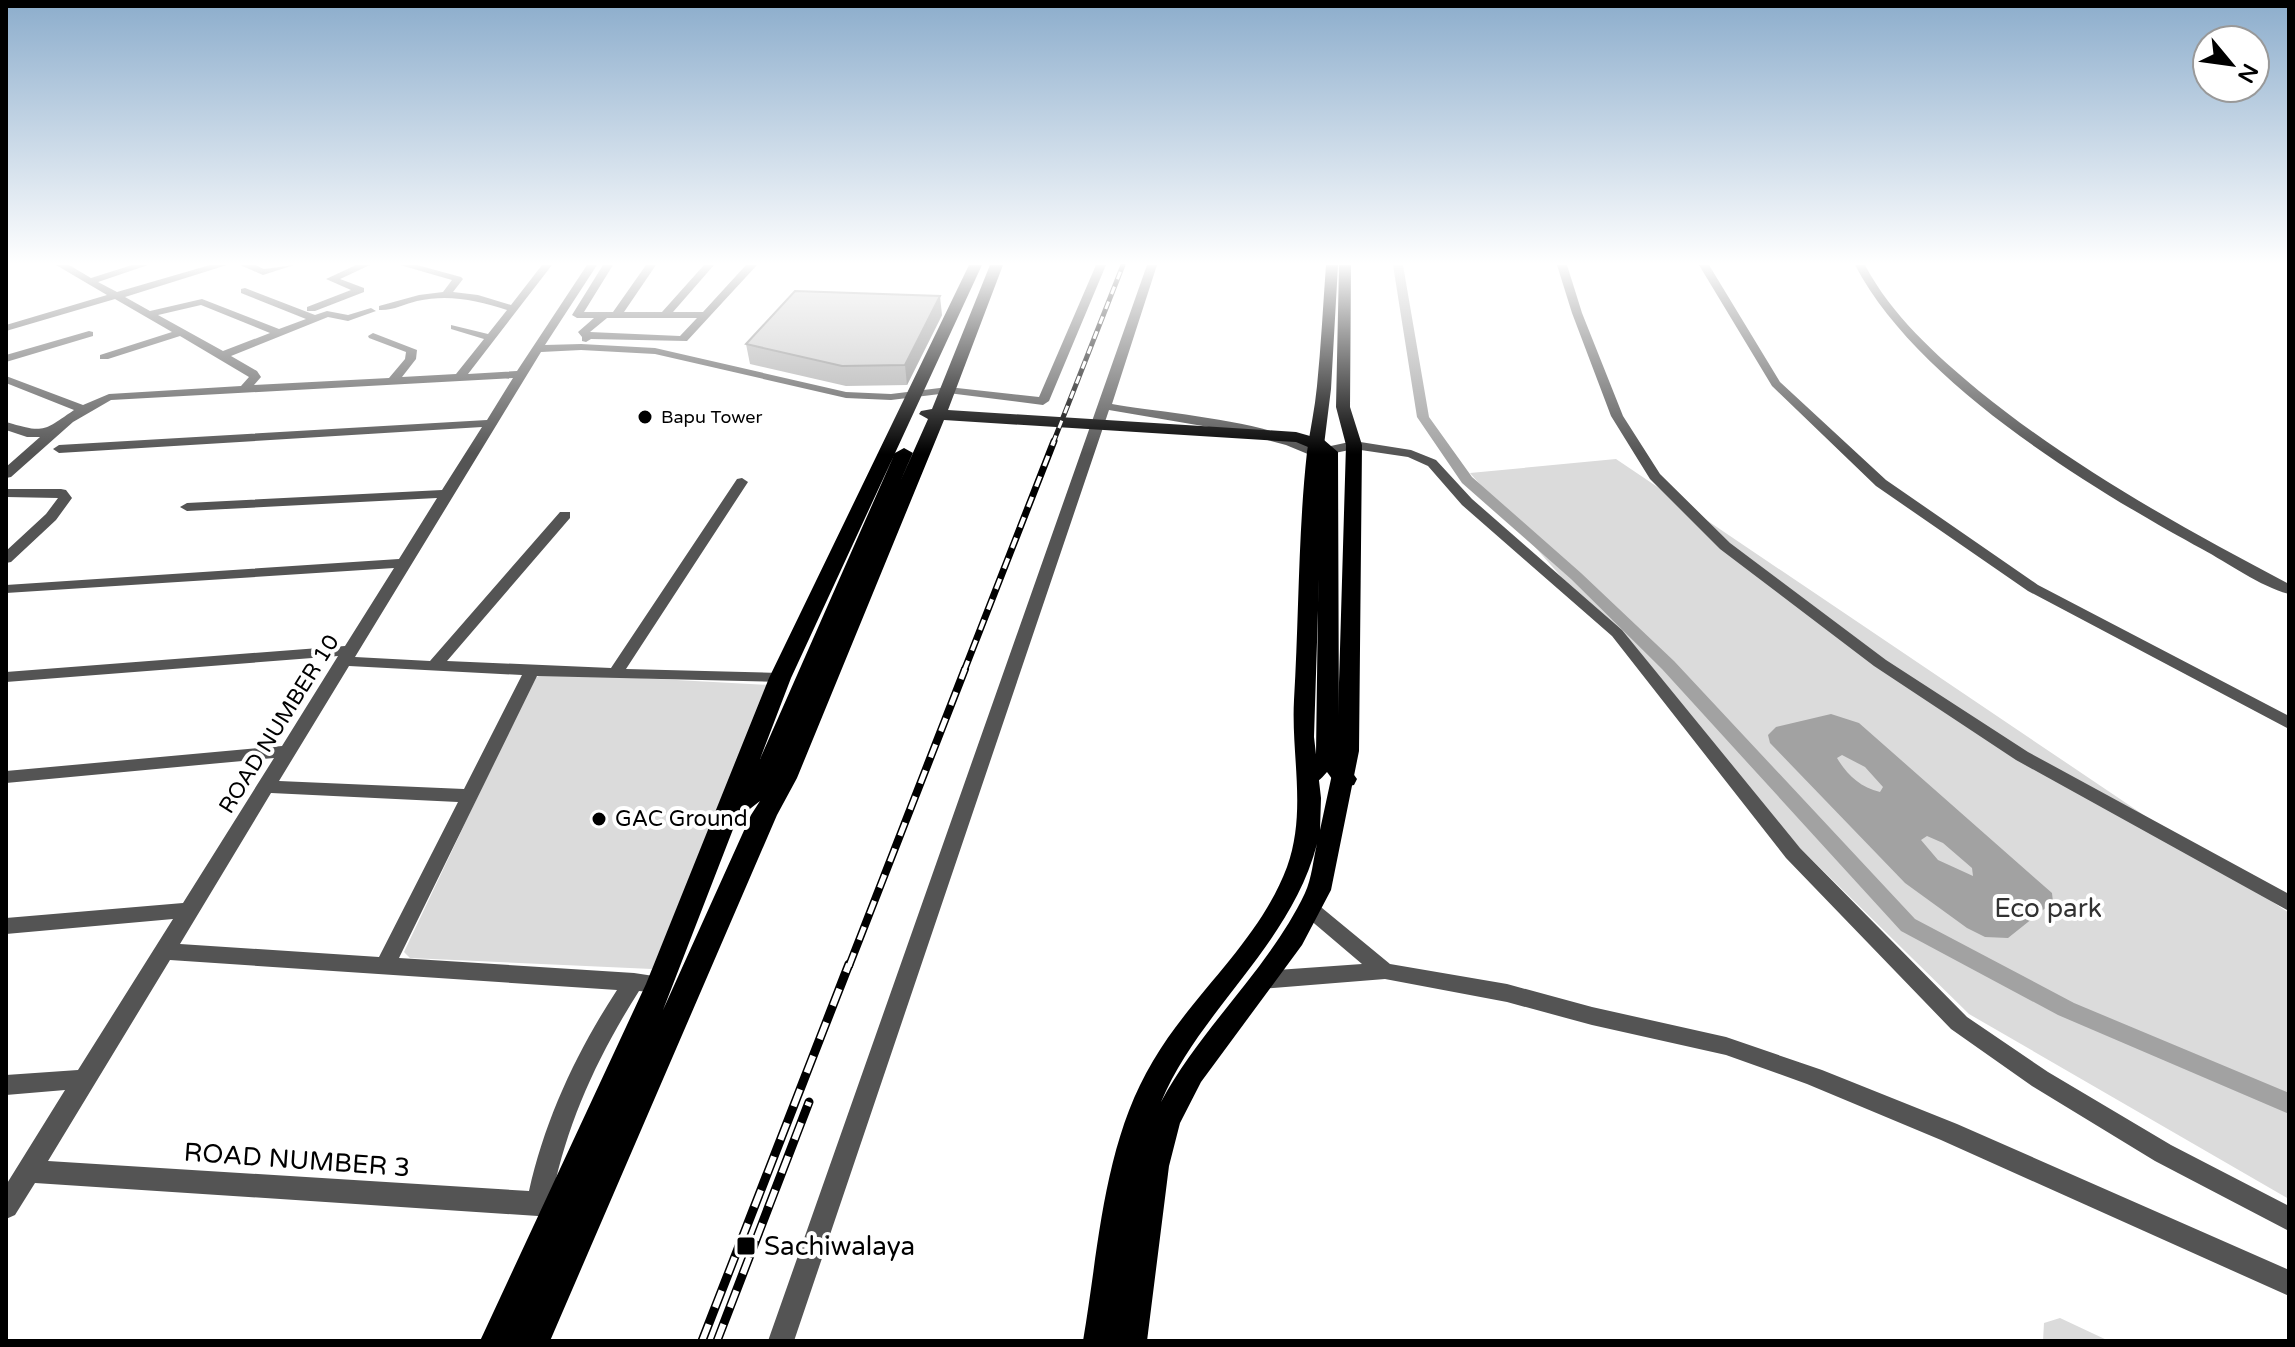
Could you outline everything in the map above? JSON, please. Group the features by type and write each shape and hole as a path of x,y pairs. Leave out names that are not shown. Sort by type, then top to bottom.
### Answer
{"highway":[{"path":"764,815 763,782 950,328"},
{"path":"532,1341 764,815 785,778 916,410 956,328"},
{"path":"498,1341 550,1205 660,984 780,678 897,436 916,410 948,390 972,328"},
{"path":"897,436 916,410"},
{"path":"916,410 1296,437 1322,445 1329,452 1328,750 1345,779"},
{"path":"1309,777 1328,750"},
{"path":"728,815 763,782"}],"main road":[{"path":"1100,1341 1129,1163 1142,1116 1162,1070 1263,933 1293,884 1308,833 1309,777 1303,737 1315,453 1328,328"},
{"path":"1130,1341 1154,1166 1166,1121 1191,1073 1293,938 1319,890 1345,779 1354,445 1343,407 1344,328"}],"street":[{"path":"171,328 253,373 255,377 244,390"},
{"path":"267,328 279,333"},
{"path":"223,355 293,328"},
{"path":"458,328 490,338"},
{"path":"460,377 498,328"},
{"name":"ROAD NUMBER 10","path":"14,1190 551,328"},
{"path":"584,342 582,334 589,328"},
{"path":"538,347 584,342 679,340 694,328"},
{"path":"584,342 669,353 916,410 948,390 1043,401 1074,328"},
{"path":"781,1341 1131,328"},
{"path":"1583,328 1617,416 1655,476 1725,546 1880,663 2022,756 2289,903"},
{"path":"1742,328 1776,384 1881,483 2033,588 2289,723"},
{"path":"1904,328 1925,351 1980,398 2047,448 2133,504 2289,590"},
{"path":"1915,328 1964,375 2004,407 2151,508 2289,580"},
{"path":"104,357 180,333"},
{"path":"6,359 89,334"},
{"path":"373,336 412,350 410,359 392,382"},
{"path":"6,474 85,410 103,399 116,396 521,374"},
{"path":"6,379 85,410"},
{"path":"6,395 27,387"},
{"path":"1105,406 1225,426 1293,442 1315,453 1354,445 1394,450 1432,463 1467,502 1596,613 1635,653 1793,853 1959,1023 2040,1079 2163,1153 2289,1219"},
{"path":"59,449 491,423"},
{"path":"6,426 27,433 54,433"},
{"path":"616,672 742,482"},
{"path":"6,493 61,493 65,498 51,517 6,559"},
{"path":"187,507 447,494"},
{"path":"434,666 565,515"},
{"path":"6,589 404,563"},
{"path":"6,677 348,656 434,666 532,671 780,678"},
{"path":"385,965 532,671"},
{"path":"6,777 288,751"},
{"path":"266,787 470,796"},
{"path":"1309,908 1385,971"},
{"path":"6,926 190,910"},
{"path":"165,951 660,984"},
{"path":"1261,980 1385,971 1507,993 1753,1055 1949,1132 2289,1283"},
{"path":"550,1205 550,1153 600,1035 634,982"},
{"path":"6,1085 85,1079"},
{"name":"ROAD NUMBER 3","path":"14,1190 550,1205"}],"green space":[{"name":"Eco park","path":"1616,459 2289,913 2289,1199 1969,1014 1799,847 1470,473"},
{"name":"GAC Ground","path":"547,673 769,685 652,969 410,958 404,952 534,678"},
{"path":"2060,1318 2109,1341 2043,1341 2044,1323"}],"shaded area":[{"path":"1831,714 1859,723 2052,893 2053,902 2008,938 1985,937 1967,928 1905,883 1770,743 1768,735 1776,727","holes":["1842,755 1865,767 1883,787 1880,792 1860,784 1850,775 1837,758","1927,836 1943,843 1972,868 1973,876 1938,860 1921,840"]}],"building":[{"path":"761,328 924,328 905,365 842,366 746,344"}],"waterway":[{"path":"1408,328 1423,417 1467,480 1576,576 1668,665 1908,925 2066,1009 2289,1104"}],"railway":[{"path":"1053,443 1098,328"},
{"path":"964,671 1054,441"},
{"path":"849,966 965,669"},
{"path":"702,1341 849,964"},
{"path":"717,1341 809,1102"}],"place":[{"name":"Bapu Tower","path":"645,417"},
{"name":"GAC Ground","path":"599,819"},
{"name":"Sachiwalaya","path":"746,1246"}]}
